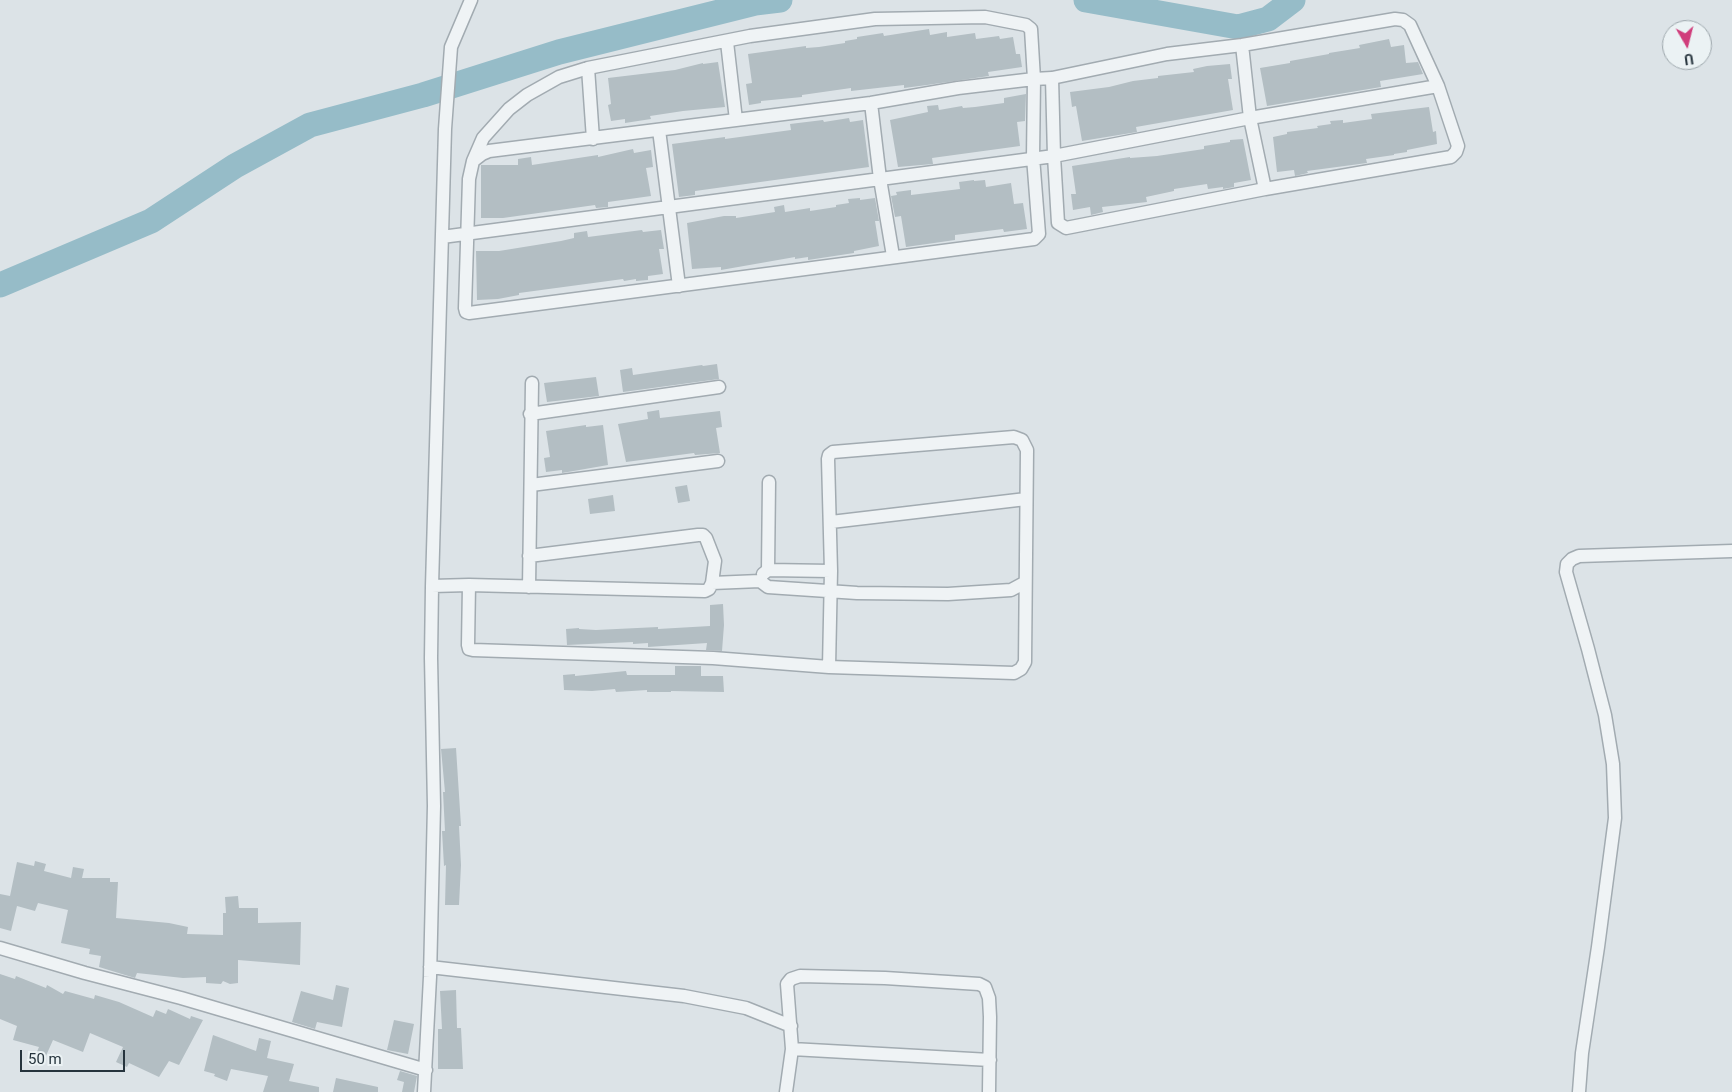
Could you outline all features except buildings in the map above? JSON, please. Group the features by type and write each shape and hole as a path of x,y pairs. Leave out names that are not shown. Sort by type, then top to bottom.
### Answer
{"street":[{"path":"424,1092 430,967 434,806 431,658 432,586 444,129 450,58 454,38 470,0"},
{"path":"985,17 1030,27 1034,79 1033,158 1038,237 679,286 466,312 469,179 473,161 484,138 509,110 527,96 558,77 588,68 792,30 875,19 985,17"},
{"path":"473,161 489,151 871,103 958,88 1052,78 1167,54 1242,45 1395,19 1403,20 1410,25 1438,86 1458,146 1456,152 1451,157 1266,189 1066,228 1058,223 1052,78"},
{"path":"727,42 736,120"},
{"path":"1242,45 1250,118 1266,189"},
{"path":"588,68 593,139"},
{"path":"442,237 1054,156 1250,118 1438,86"},
{"path":"871,103 880,179 893,256"},
{"path":"659,130 679,286"},
{"path":"529,587 530,414 532,383"},
{"path":"530,414 719,387"},
{"path":"469,585 468,645 469,649 473,650 713,658 829,667 1014,673 1021,669 1025,662 1024,583 1027,450 1022,440 1014,437 833,452 829,455 831,522 829,667"},
{"path":"531,485 718,461"},
{"path":"768,570 769,482"},
{"path":"831,522 1026,499"},
{"path":"432,586 469,585 696,591 709,589 716,561 703,535 529,556"},
{"path":"1579,1092 1582,1053 1615,818 1613,764 1605,715 1566,572 1567,564 1578,556 1732,551"},
{"path":"760,581 763,574 768,570 831,571"},
{"path":"712,583 760,581 768,587 857,593 948,594 1011,590 1024,583"},
{"path":"0,948 181,998 426,1070"},
{"path":"430,967 684,996 746,1008 791,1026"},
{"path":"786,1092 792,1049 787,984 791,979 800,976 885,978 979,984 985,987 988,998 991,1032 989,1092"},
{"path":"792,1049 990,1060"}],"waterway":[{"path":"0,285 151,221 235,166 310,125 423,95 559,52 755,3 780,0"},
{"path":"1086,0 1238,27 1268,19 1293,0"}]}
